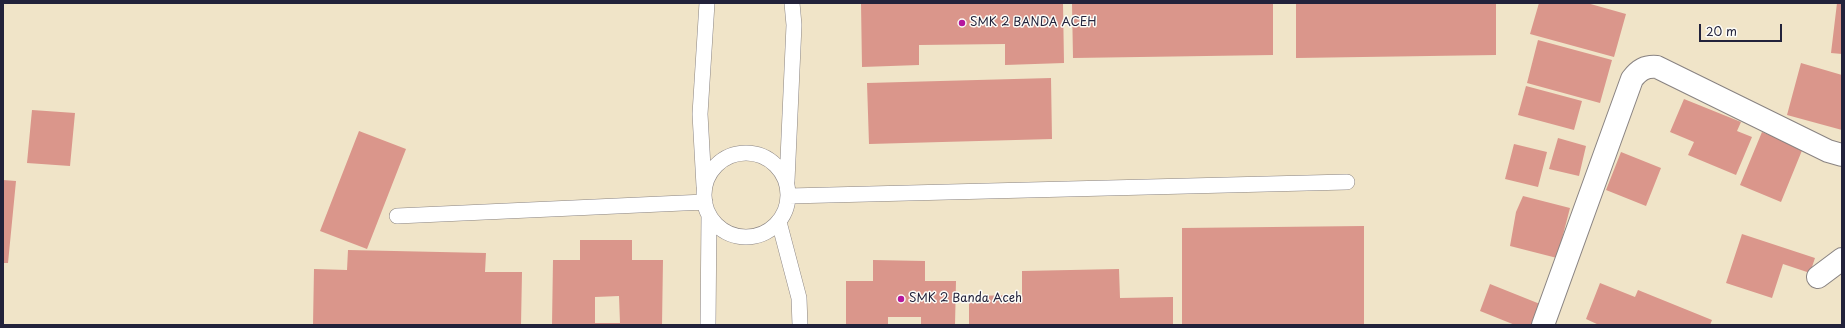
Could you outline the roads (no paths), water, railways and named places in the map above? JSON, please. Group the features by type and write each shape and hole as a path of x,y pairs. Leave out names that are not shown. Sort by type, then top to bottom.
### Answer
{"street":[{"path":"1543,325 1632,79 1642,69 1649,66 1657,67 1821,148 1842,155"},
{"path":"1818,277 1842,259"}],"lane":[{"path":"707,3 700,114 706,202 708,325"},
{"path":"788,189 781,170 770,160 758,154 744,152 730,156 718,163 709,174 706,202 717,226 729,234 742,237 756,237 769,231 779,222 786,210 788,189 794,25 792,3"},
{"path":"788,189 1347,182"},
{"path":"397,216 706,202"},
{"path":"779,222 799,298 800,325"}],"place":[{"name":"SMK 2 BANDA ACEH","path":"962,23"},
{"name":"SMK 2 Banda Aceh","path":"901,299"}]}
